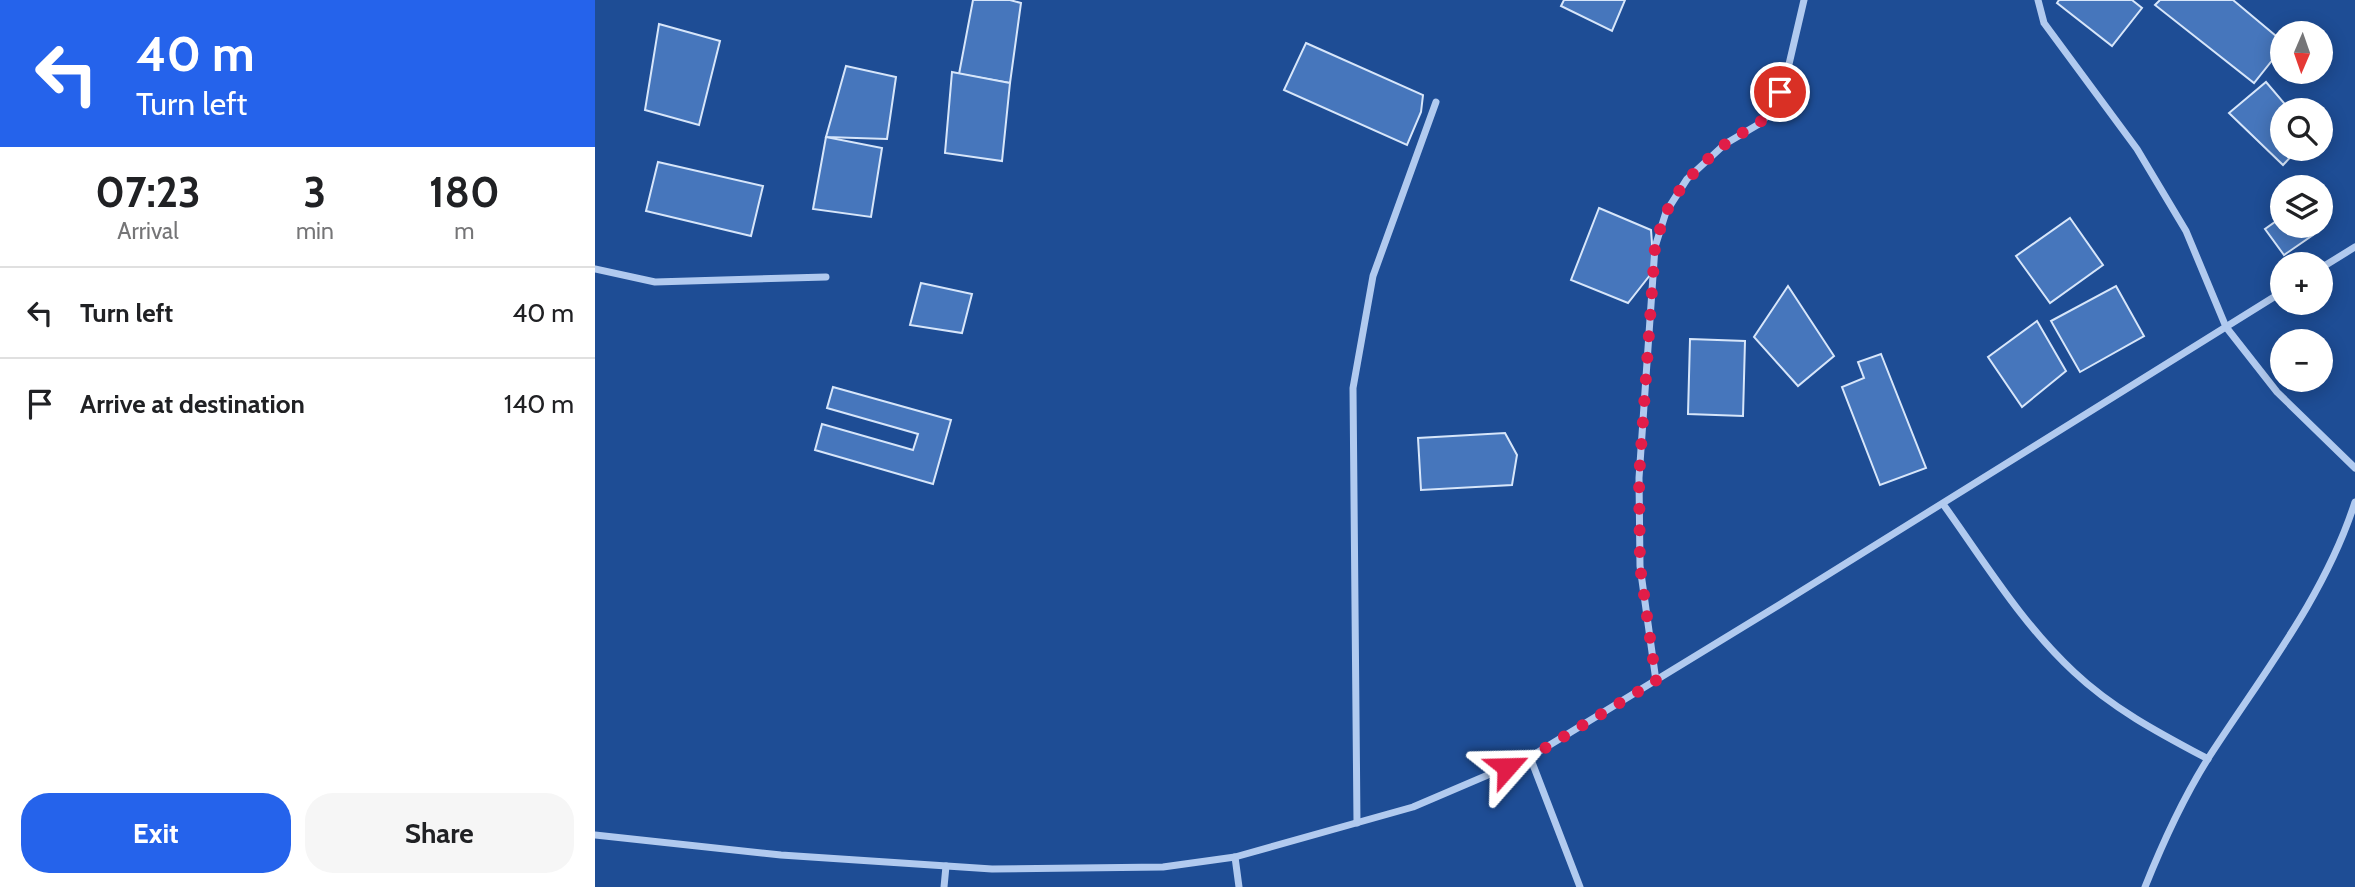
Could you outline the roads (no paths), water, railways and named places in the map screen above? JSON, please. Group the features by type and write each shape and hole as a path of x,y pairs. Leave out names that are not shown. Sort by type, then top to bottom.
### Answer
{"street":[{"path":"1656,681 1640,566 1639,478 1655,247 1666,212 1687,179 1725,144 1759,124 1775,108 1786,77 1804,0"},
{"path":"2038,0 2044,23 2137,149 2186,231 2226,327 2277,392 2355,468"},
{"path":"1357,823 1353,388 1373,275 1436,102"},
{"path":"2333,261 2355,247"},
{"path":"595,269 655,282 826,277"},
{"path":"595,835 781,855 992,869 1164,867 1235,857 1413,807 1530,757 2270,300"},
{"path":"2145,887 2164,837 2208,759 2285,645 2344,535 2355,502"},
{"path":"1943,504 2031,626 2074,673 2138,721 2208,759"},
{"path":"1530,757 1580,887"},
{"path":"1235,857 1239,887"},
{"path":"944,887 946,866"}]}
